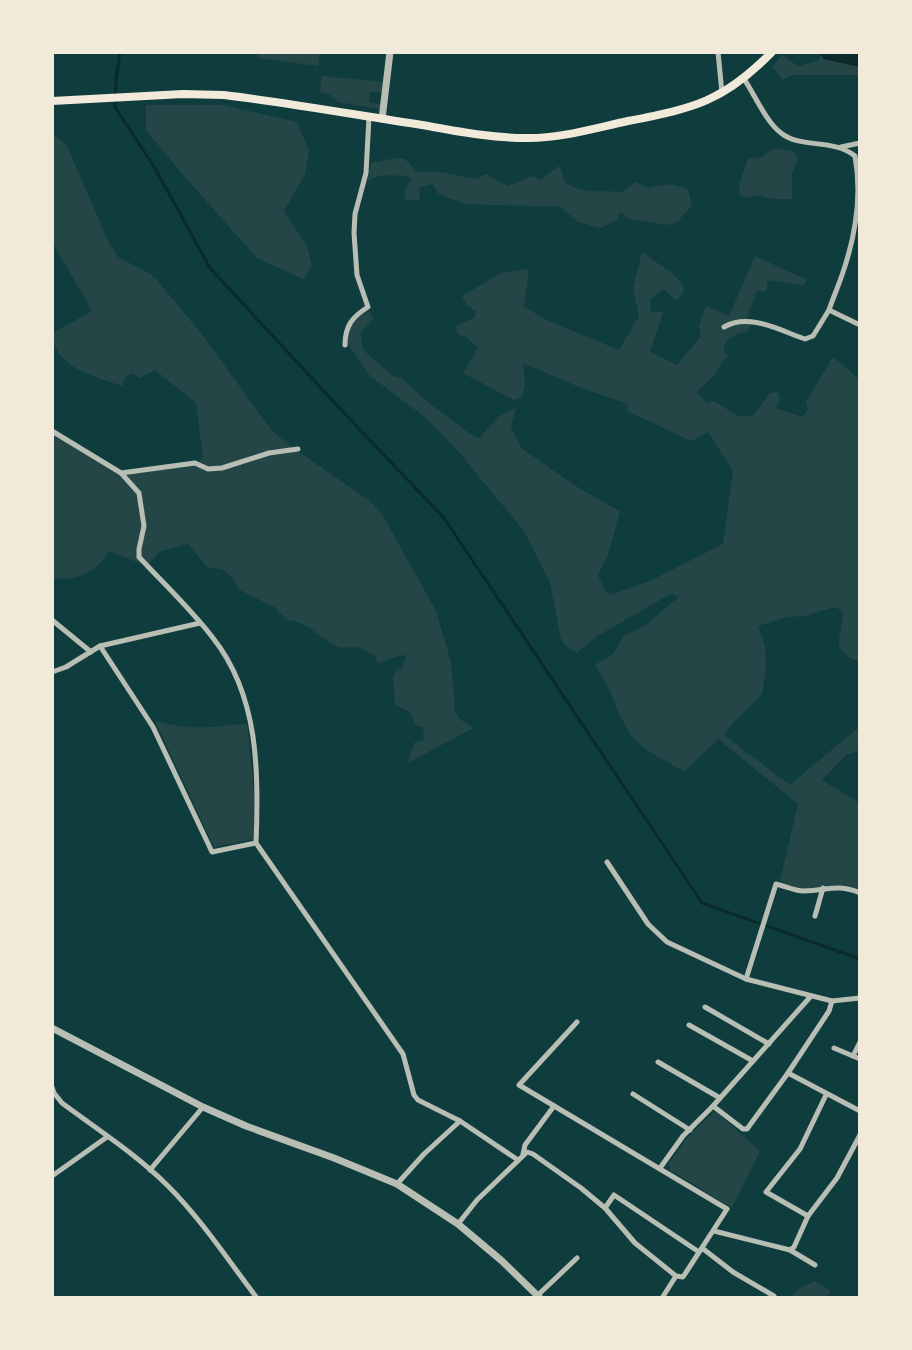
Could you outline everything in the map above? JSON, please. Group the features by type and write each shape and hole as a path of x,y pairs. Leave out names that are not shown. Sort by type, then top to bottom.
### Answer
{"main road":[{"path":"52,101 183,94 224,95 475,134 527,138 554,136 677,111 722,94 744,79 772,52"}],"street":[{"path":"382,119 390,52"},
{"path":"717,52 722,94"},
{"path":"744,79 782,134 796,140 841,147 860,143"},
{"path":"345,345 345,331 356,315 368,307 357,275 354,233 355,214 366,174 369,117"},
{"path":"724,327 739,321 757,322 805,339 813,336 829,310 857,230 858,171 855,156 841,147"},
{"path":"829,310 860,325"},
{"path":"52,431 121,473 139,494 144,526 139,557 200,623 225,654 244,693 249,709 258,802 256,843 403,1054 414,1095 418,1101 460,1120 518,1160"},
{"path":"121,473 195,464 208,469 222,468 269,453 298,450"},
{"path":"52,620 92,651"},
{"path":"52,672 66,667 100,646 200,623"},
{"path":"100,646 153,727 212,852 256,843"},
{"path":"607,862 648,924 667,942 746,979 832,1001 860,998"},
{"path":"746,979 776,884 804,891 848,887 860,892"},
{"path":"815,916 823,888"},
{"path":"660,1168 690,1130 811,996"},
{"path":"713,1106 742,1129 747,1129 788,1073 829,1011 832,1001"},
{"path":"705,1007 769,1044"},
{"path":"458,1224 477,1200 526,1152 533,1154 581,1188 605,1208 635,1243 676,1276 683,1277 714,1231 726,1209 519,1085 577,1022"},
{"path":"689,1025 753,1061"},
{"path":"52,1028 203,1107 397,1184 458,1224 539,1296 577,1258"},
{"path":"834,1048 856,1058 860,1042"},
{"path":"658,1062 720,1098"},
{"path":"788,1073 860,1111"},
{"path":"52,1087 62,1103 169,1186 257,1298"},
{"path":"633,1094 690,1130"},
{"path":"808,1216 766,1192 800,1149 826,1095"},
{"path":"523,1155 525,1145 554,1106"},
{"path":"150,1170 203,1107"},
{"path":"397,1184 424,1154 460,1120"},
{"path":"790,1250 794,1247 808,1216 837,1178 860,1135"},
{"path":"52,1176 107,1137"},
{"path":"605,1208 614,1195 774,1296"},
{"path":"714,1231 790,1250 815,1265"},
{"path":"662,1298 676,1276"}],"shaded area":[{"path":"258,52 320,53 318,66 257,58"},
{"path":"822,53 859,53 859,75 792,75 783,80 772,67 782,55 798,66 818,61"},
{"path":"322,76 383,82 382,93 370,92 369,102 380,104 380,109 338,102 329,94 320,92"},
{"path":"146,105 223,105 297,122 309,151 305,174 284,211 307,246 312,267 303,279 257,258 146,130"},
{"path":"53,134 66,144 110,245 118,257 149,273 157,280 204,337 272,431 370,501 382,514 436,611 451,662 455,711 460,719 473,728 408,763 414,743 424,740 423,727 415,725 410,712 395,705 393,676 398,668 402,670 406,656 401,655 378,663 375,656 359,648 340,648 331,644 308,627 287,620 274,607 240,590 222,569 208,568 188,544 159,552 147,566 109,551 98,565 85,574 62,579 53,578 53,434 118,475 192,466 203,458 196,403 155,370 139,378 133,373 126,376 122,386 77,369 60,355 55,345 53,333 92,311 53,243"},
{"path":"774,148 793,151 798,159 792,173 792,199 772,199 757,195 747,198 740,196 739,185 748,159 761,157"},
{"path":"396,158 405,159 417,172 441,172 477,179 486,174 508,186 533,176 541,180 560,167 565,182 573,187 620,193 636,182 649,188 673,185 688,190 692,205 678,221 668,225 628,219 621,212 617,220 601,228 578,222 561,207 465,204 439,194 432,184 419,188 420,201 404,199 406,188 412,178 384,176 368,181 371,163"},
{"path":"642,252 672,273 685,288 677,301 663,289 650,299 651,312 663,312 650,352 677,365 701,336 699,326 706,306 729,316 755,256 807,280 803,285 768,280 766,292 757,290 747,318 753,322 747,332 729,339 723,349 728,357 697,393 707,403 714,401 738,416 753,416 770,393 778,392 780,400 776,408 802,417 808,409 806,401 833,357 859,379 859,662 849,657 840,648 839,637 843,612 835,607 758,626 765,646 766,670 762,694 724,735 790,785 859,728 858,751 846,755 822,780 859,803 859,890 837,885 800,889 780,881 798,804 718,739 684,772 644,748 632,737 619,714 608,686 595,665 613,654 624,635 643,627 679,597 672,593 596,637 577,653 566,646 561,639 550,583 524,531 458,451 425,417 370,376 347,343 347,331 358,316 368,311 374,318 361,332 362,349 393,376 402,378 425,400 473,436 479,438 500,416 516,408 511,427 521,448 582,490 620,511 609,552 598,575 604,589 610,595 650,581 723,544 733,471 708,432 691,441 627,411 628,404 579,387 523,363 525,385 522,397 514,400 463,373 478,348 466,337 458,334 456,326 475,317 476,311 467,305 462,296 501,273 529,269 524,306 544,319 619,350 639,316 633,288"},
{"path":"155,721 179,726 201,727 247,723 255,802 254,839 214,847"},
{"path":"715,1111 760,1151 732,1208 670,1170 669,1163 687,1138"},
{"path":"815,1281 831,1291 827,1297 791,1297 797,1290"}],"waterway":[{"path":"120,52 115,107 156,170 210,268 444,518 702,903 860,959"},
{"path":"828,52 860,59"}]}
